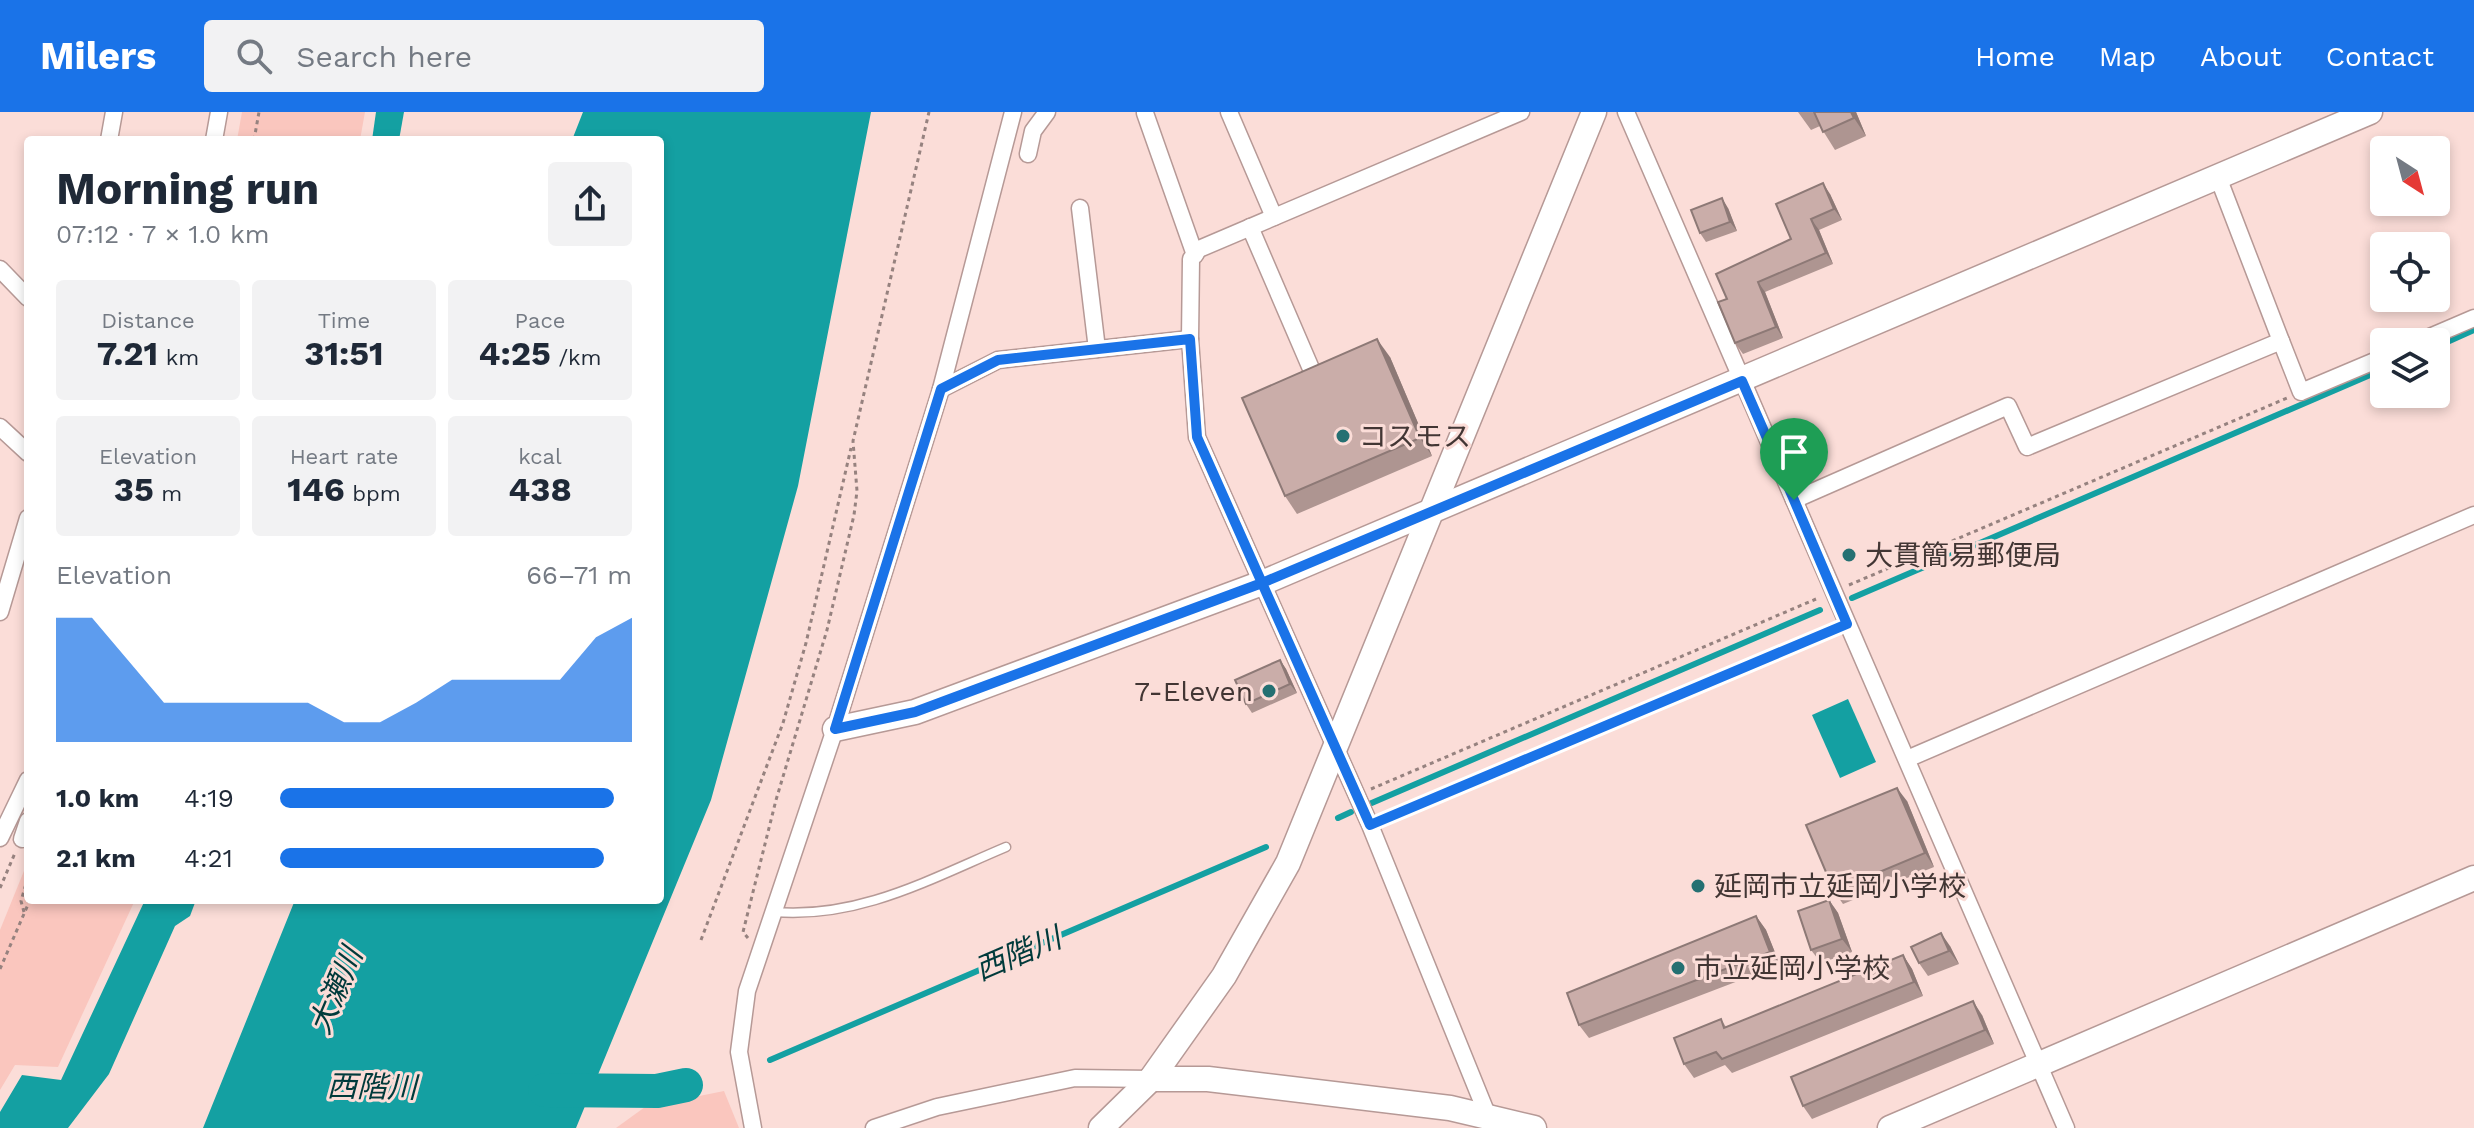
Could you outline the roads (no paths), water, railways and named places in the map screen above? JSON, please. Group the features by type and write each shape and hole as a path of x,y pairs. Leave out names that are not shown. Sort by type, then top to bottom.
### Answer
{"street":[{"path":"110,136 114,112"},
{"path":"215,136 219,112"},
{"path":"1028,154 1033,131 1047,112"},
{"path":"1229,112 1274,217"},
{"path":"1101,1128 1151,1079 1224,976 1288,863 1594,112"},
{"path":"1626,112 2066,1128"},
{"path":"835,729 915,712 1262,583 2370,112"},
{"path":"1145,113 1195,255"},
{"path":"753,1128 739,1052 742,1016 758,950 835,729 941,389 1015,114"},
{"path":"1487,1114 1370,825 1197,437 1190,339 1191,259 1199,249 1512,114"},
{"path":"2218,177 2301,392 2370,363"},
{"path":"1080,208 1097,349"},
{"path":"1250,227 1312,371"},
{"path":"0,269 24,294"},
{"path":"2450,328 2474,318"},
{"path":"941,389 998,360 1190,339"},
{"path":"1794,500 2008,406 2027,447 2281,341"},
{"path":"0,427 24,449"},
{"path":"1907,759 2474,515"},
{"path":"0,612 24,531"},
{"path":"0,838 24,788"},
{"path":"22,839 24,833"},
{"path":"1890,1128 2474,878"},
{"path":"874,1128 937,1107 1075,1078 1208,1079 1487,1114 1534,1128"}],"lane":[{"path":"773,912 834,913 895,894 1006,847"}],"water":[{"path":"376,112 404,112 400,136 373,136"},
{"name":"大瀬川","path":"583,112 871,112 798,486 711,800 576,1128 203,1128 293,904 664,904 664,136 574,136"},
{"path":"1848,699 1876,762 1840,778 1812,715"},
{"path":"143,904 194,904 190,916 175,926 109,1074 68,1128 0,1128 0,1112 22,1075 61,1080"}],"waterway":[{"path":"2450,341 2474,330"},
{"path":"1852,598 2370,375"},
{"path":"1367,805 1820,610"},
{"path":"1338,818 1351,812"},
{"name":"西階川","path":"770,1060 1266,847"},
{"name":"西階川","path":"545,1090 657,1091 686,1085"}],"place":[{"name":"コスモス","path":"1343,436"},
{"name":"大貫簡易郵便局","path":"1849,555"},
{"name":"7-Eleven","path":"1269,691"},
{"name":"延岡市立延岡小学校","path":"1698,886"},
{"name":"市立延岡小学校","path":"1678,968"}]}
